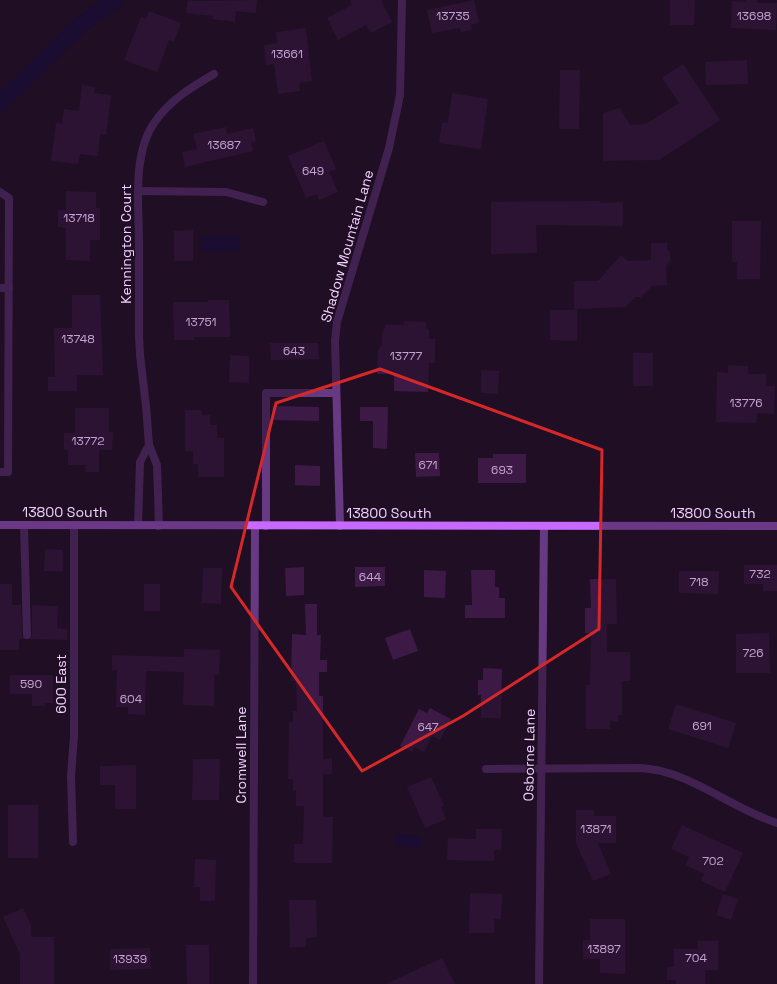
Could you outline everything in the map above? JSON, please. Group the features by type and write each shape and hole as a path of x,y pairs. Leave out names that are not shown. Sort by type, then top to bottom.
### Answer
{"main road":[{"name":"13800 South","path":"0,525 777,526"}],"street":[{"name":"Shadow Mountain Lane","path":"340,526 335,341 337,322 389,148 400,95 402,0"},
{"name":"Kennington Court","path":"159,526 156,465 149,445 139,336 139,191 141,155 145,139 153,124 176,98 214,74"},
{"path":"139,191 226,192 263,202"},
{"path":"0,192 9,198 8,472 0,472"},
{"path":"0,288 9,288"},
{"path":"266,526 266,393 336,393"},
{"path":"138,526 140,462 149,445"},
{"path":"24,525 27,635"},
{"name":"600 East","path":"73,842 71,776 74,736 74,526"},
{"name":"Cromwell Lane","path":"253,984 255,526"},
{"name":"Osborne Lane","path":"539,984 544,526"},
{"path":"486,769 640,768 662,771 685,779 759,818 777,823"}],"highlighted area":[{"path":"380,369 602,450 599,629 463,716 362,771 231,587 276,403"}],"shaded area":[{"path":"201,236 239,236 239,251 201,251"},
{"path":"397,834 421,836 420,848 396,846"}],"building":[{"path":"188,0 257,0 256,13 236,11 235,22 212,19 213,16 186,13"},
{"path":"350,0 381,0 392,22 371,33 366,25 338,40 327,18 352,5"},
{"path":"474,0 479,23 471,25 472,30 461,32 460,28 432,33 427,10"},
{"path":"670,0 695,0 694,25 670,25"},
{"path":"746,0 757,0 757,3 777,3 776,30 731,28 732,1 746,2"},
{"path":"149,11 181,23 174,42 169,40 157,72 124,60 141,17 146,19"},
{"path":"306,28 312,81 299,83 300,91 278,94 274,64 266,65 264,45 277,43 276,32"},
{"path":"747,60 748,84 706,85 705,62"},
{"path":"683,64 720,120 659,160 603,161 603,113 620,108 630,125 646,124 679,103 662,78"},
{"path":"560,70 580,70 579,129 559,129"},
{"path":"82,85 95,87 94,93 111,95 106,135 100,134 98,156 80,154 78,164 51,161 56,123 62,124 64,109 79,111"},
{"path":"452,93 488,99 481,149 439,143 442,122 448,123"},
{"path":"226,127 227,134 253,128 256,141 251,142 253,151 185,167 182,152 197,149 193,134"},
{"path":"324,141 336,169 329,172 338,192 319,200 317,194 306,198 288,156"},
{"path":"66,191 96,192 96,208 100,208 100,240 90,240 90,261 66,260 66,228 58,227 58,210 66,210"},
{"path":"600,201 600,203 623,202 623,226 536,225 537,253 491,254 491,202"},
{"path":"732,221 761,221 760,279 737,279 737,262 732,262"},
{"path":"193,230 193,261 174,261 174,231"},
{"path":"651,243 667,243 667,250 670,252 670,262 666,266 667,285 652,286 641,297 635,297 626,307 574,309 574,281 598,281 621,255 628,261 651,260"},
{"path":"72,295 100,295 103,375 77,375 77,391 48,391 48,377 55,377 54,328 72,328"},
{"path":"208,300 229,300 230,337 194,337 194,340 174,340 173,302 208,302"},
{"path":"550,310 577,310 577,341 550,340"},
{"path":"404,321 426,322 426,328 429,329 429,339 435,339 435,363 429,363 428,392 394,391 394,374 377,374 378,350 382,345 382,333 386,325 404,325"},
{"path":"270,343 318,343 319,359 271,360"},
{"path":"633,353 653,353 653,386 633,386"},
{"path":"230,355 249,356 249,383 229,382"},
{"path":"728,365 748,366 748,374 766,374 766,386 775,386 774,414 757,413 756,423 716,422 717,372 728,373"},
{"path":"481,370 499,371 498,394 481,393"},
{"path":"272,406 319,407 319,421 272,420"},
{"path":"360,407 388,407 387,449 373,448 373,421 360,421"},
{"path":"75,408 109,408 109,432 113,432 112,450 99,450 99,472 85,472 86,465 68,465 68,450 64,450 64,433 75,433"},
{"path":"185,410 202,410 202,415 210,415 210,425 217,425 217,438 224,438 224,477 198,477 198,464 193,464 193,451 185,451"},
{"path":"415,453 439,453 440,476 416,477"},
{"path":"493,454 526,454 526,483 478,483 478,458 493,458"},
{"path":"295,465 320,466 320,486 295,485"},
{"path":"45,549 63,550 63,571 44,571"},
{"path":"744,565 777,565 777,591 763,591 763,584 744,584"},
{"path":"304,567 304,595 286,596 285,568"},
{"path":"355,567 385,567 385,586 355,587"},
{"path":"203,568 222,568 221,604 202,603"},
{"path":"424,570 446,571 445,598 424,597"},
{"path":"471,570 495,570 495,587 499,587 499,598 505,598 505,618 465,618 465,605 472,605"},
{"path":"679,571 719,571 718,594 679,593"},
{"path":"590,579 616,579 617,624 607,624 607,652 630,652 630,681 622,681 622,715 618,715 618,722 610,721 610,729 586,729 586,685 590,685 591,633 585,633 585,608 591,608"},
{"path":"0,584 12,584 12,605 21,605 22,635 24,639 19,639 19,650 0,650"},
{"path":"144,584 160,584 160,611 144,611"},
{"path":"305,604 317,604 317,635 321,635 320,660 327,660 327,672 319,672 319,696 323,696 323,759 332,758 332,774 323,774 323,817 333,817 332,863 294,863 294,844 303,844 304,806 296,806 296,790 293,791 293,779 288,779 289,722 293,722 293,711 297,711 296,681 291,681 292,634 306,635"},
{"path":"32,605 58,606 57,628 67,629 67,640 30,639 32,635"},
{"path":"410,629 418,651 393,660 385,638"},
{"path":"769,633 770,673 736,673 736,634"},
{"path":"184,649 220,650 219,675 214,675 214,706 183,705 184,672 146,671 145,715 128,714 128,707 116,707 117,670 112,670 112,655 184,657"},
{"path":"483,668 502,669 501,718 481,718 481,695 478,695 478,680 483,680"},
{"path":"10,675 53,675 53,703 45,703 45,706 32,706 32,694 10,694"},
{"path":"676,704 736,723 728,748 668,729"},
{"path":"430,708 451,719 440,740 432,736 424,752 414,747 412,752 400,746 419,709 427,713"},
{"path":"193,759 220,759 219,800 192,800"},
{"path":"136,765 136,809 115,809 115,785 100,785 100,766"},
{"path":"431,777 444,806 441,807 446,819 425,828 407,787"},
{"path":"8,805 38,805 38,858 8,858"},
{"path":"576,810 594,810 594,816 616,816 616,843 598,843 611,874 593,881 576,843"},
{"path":"682,825 743,853 725,892 701,881 704,874 686,865 689,857 671,849"},
{"path":"476,829 502,829 501,850 494,850 494,861 447,860 448,838 476,839"},
{"path":"195,859 216,860 215,901 200,901 200,887 194,887"},
{"path":"470,893 502,894 501,919 494,919 494,933 469,933"},
{"path":"723,894 738,899 731,920 716,915"},
{"path":"289,900 316,900 317,937 306,938 306,947 290,947"},
{"path":"23,908 31,925 31,937 54,937 54,984 20,984 20,954 3,917"},
{"path":"590,919 625,919 625,974 600,973 600,959 583,959 583,940 590,940"},
{"path":"698,941 718,941 718,970 705,970 705,984 676,984 676,980 667,980 667,967 674,967 674,949 698,949"},
{"path":"186,945 209,945 209,984 187,984"},
{"path":"150,948 151,969 110,970 110,949"},
{"path":"442,958 455,984 386,984"}],"waterway":[{"path":"0,103 83,23 115,0"}]}
